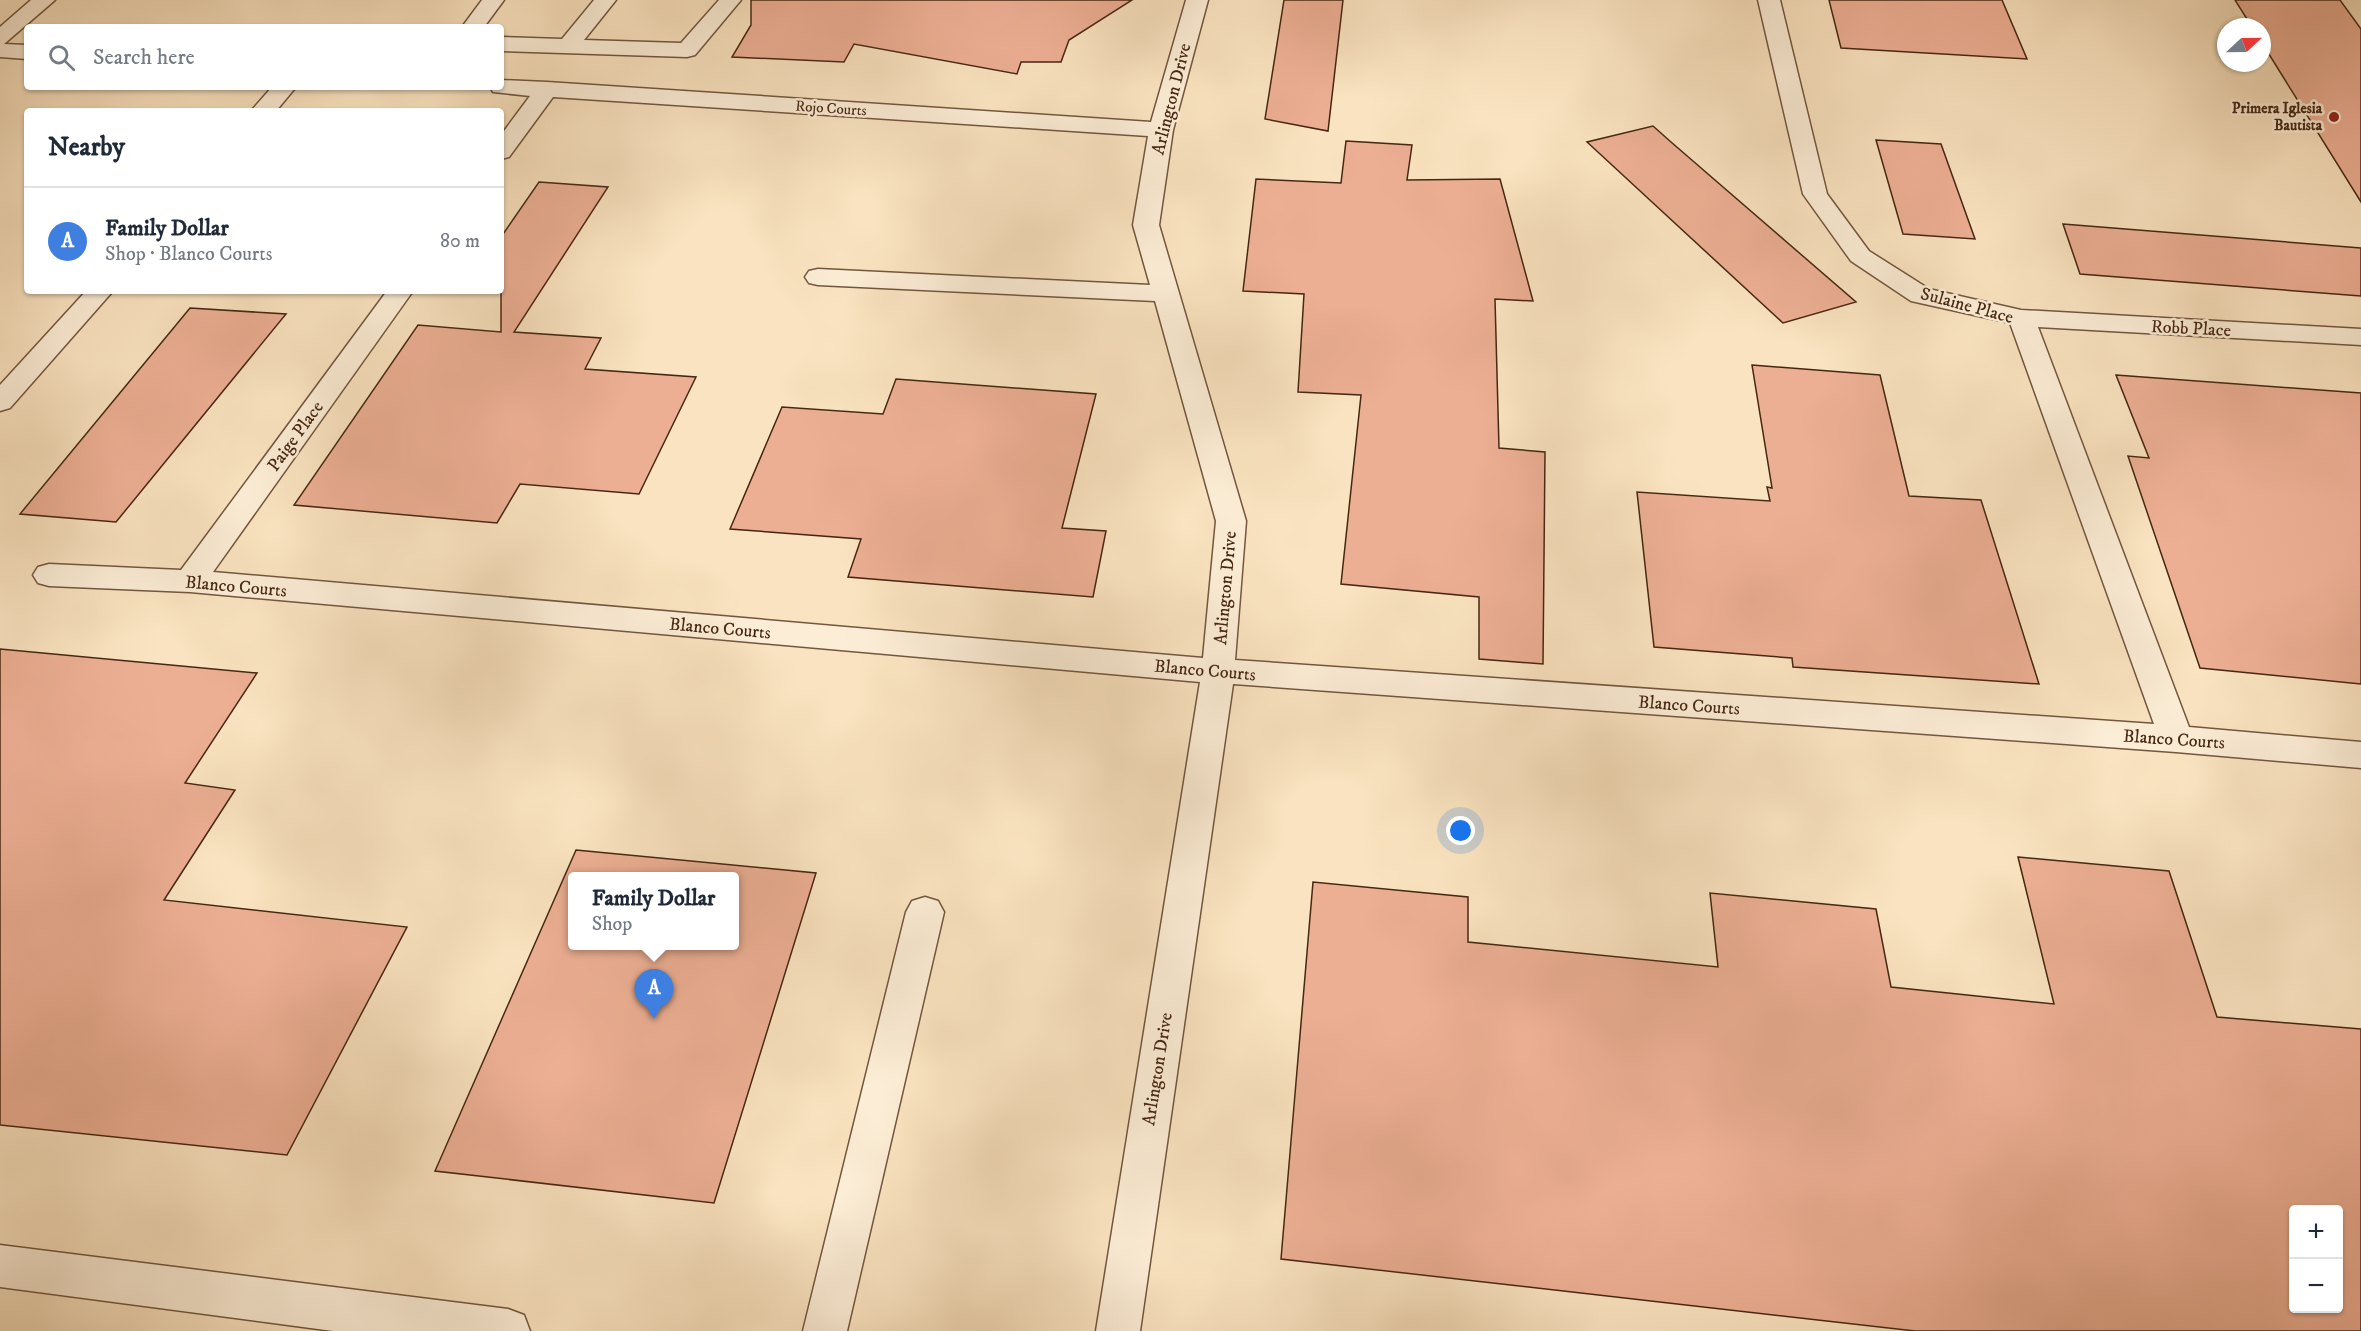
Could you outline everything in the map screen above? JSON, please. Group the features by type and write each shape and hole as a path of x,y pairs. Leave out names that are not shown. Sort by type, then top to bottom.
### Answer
{"street":[{"path":"0,38 44,0"},
{"path":"475,24 493,0"},
{"path":"568,46 604,0"},
{"path":"504,44 687,50 730,0"},
{"name":"Arlington Drive","path":"1118,1331 1218,671 1231,521 1146,225 1161,130 1197,0"},
{"name":"Sulaine Place","path":"1769,0 1815,194 1860,256 1920,296 2021,318 2176,739"},
{"path":"504,66 524,45"},
{"path":"641,80 666,49"},
{"path":"0,50 24,52"},
{"name":"Rojo Courts","path":"504,87 547,89 641,80 1161,130"},
{"path":"504,148 547,89"},
{"path":"266,108 282,90"},
{"path":"818,277 1166,294"},
{"path":"0,402 97,294"},
{"name":"Paige Place","path":"190,581 398,294"},
{"name":"Robb Place","path":"2021,318 2361,337"},
{"name":"Blanco Courts","path":"49,575 190,581 1218,671 2176,739 2361,755"},
{"path":"825,1331 925,912"},
{"path":"0,1266 462,1329 508,1331"}],"building":[{"path":"751,0 1132,0 1069,40 1061,62 1021,62 1017,74 854,44 844,62 732,57 751,25"},
{"path":"1284,0 1343,0 1328,131 1265,119"},
{"path":"1829,0 2002,0 2027,59 1841,48"},
{"name":"Primera Iglesia Bautista","path":"2235,0 2340,0 2361,29 2361,202 2271,57 2271,18 2246,18"},
{"path":"1653,126 1856,302 1783,323 1587,142"},
{"path":"1876,140 1941,144 1975,239 1903,234"},
{"path":"1346,141 1412,145 1407,180 1500,179 1533,301 1495,299 1499,448 1545,452 1543,664 1479,659 1479,597 1341,584 1361,395 1298,392 1304,294 1243,291 1256,179 1341,183"},
{"path":"539,182 608,187 514,332 601,338 585,369 696,377 639,494 520,484 497,523 294,505 418,325 501,332 501,294 504,294 504,233"},
{"path":"2063,224 2361,248 2361,296 2080,274"},
{"path":"190,308 286,314 116,522 20,514"},
{"path":"1752,365 1880,375 1909,496 1981,500 2039,684 1793,667 1792,658 1654,647 1637,492 1770,501 1767,487 1772,488"},
{"path":"2116,375 2361,393 2361,684 2200,668 2128,456 2149,458"},
{"path":"896,379 1096,394 1062,528 1106,531 1093,597 848,577 861,539 730,529 782,407 883,414"},
{"path":"0,649 257,673 185,783 235,790 164,900 407,927 287,1155 0,1125"},
{"path":"576,850 816,873 714,1203 435,1171"},
{"path":"2018,857 2169,871 2217,1017 2361,1029 2361,1331 1915,1331 1281,1259 1313,882 1468,897 1468,942 1718,967 1710,893 1876,909 1891,987 2054,1004"}],"place":[{"name":"Primera Iglesia Bautista","path":"2334,117"},
{"name":"Family Dollar","path":"654,1019"}]}
